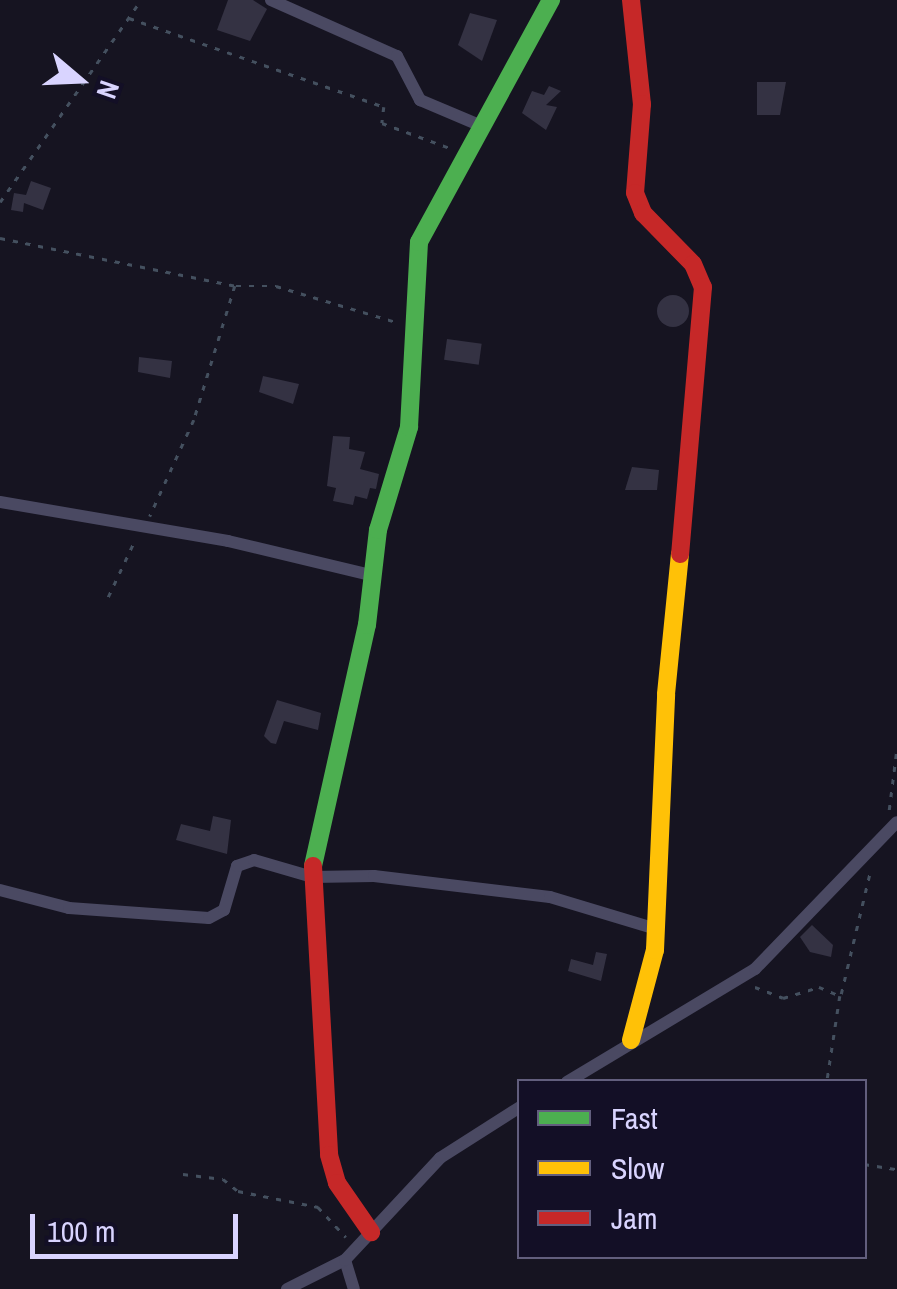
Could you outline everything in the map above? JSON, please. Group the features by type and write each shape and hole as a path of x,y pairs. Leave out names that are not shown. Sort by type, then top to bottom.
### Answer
{"street":[{"path":"272,0 397,56 420,100 484,127"},
{"path":"365,1238 331,1168 312,877 317,825 367,625 371,574 409,427 419,242 472,156 550,0"},
{"path":"630,0 642,104 635,192 643,213 692,264 704,287 705,314 666,694 656,929 647,993 631,1040"},
{"path":"0,502 144,526 371,574"},
{"path":"572,1079 631,1040 728,990 815,913 891,825"},
{"path":"0,890 69,908 208,918 224,910 240,862 312,877 374,876 550,898 656,929"},
{"path":"287,1289 345,1260 440,1158 517,1109"},
{"path":"345,1260 354,1289"}],"path":[{"path":"0,202 141,0"},
{"path":"129,18 384,107 382,123 472,156"},
{"path":"0,238 234,286 276,286 412,326"},
{"path":"108,597 184,448 234,286"},
{"path":"891,825 897,747"},
{"path":"827,1079 840,996 872,882 873,842"},
{"path":"728,990 757,986 783,998 819,987 840,996"},
{"path":"867,1164 897,1169"},
{"path":"183,1174 223,1179 238,1191 318,1208 329,1226 365,1238"}],"building":[{"path":"228,0 253,0 267,9 250,41 217,30"},
{"path":"470,13 497,20 482,61 458,45"},
{"path":"757,82 786,82 780,115 757,115"},
{"path":"549,86 561,91 546,105 557,107 546,130 522,113 532,91 544,95"},
{"path":"31,181 51,188 43,210 24,203 23,212 11,210 14,193 26,195"},
{"path":"673,295 684,300 689,311 684,322 673,327 662,322 657,311 662,300"},
{"path":"447,339 482,344 479,365 444,360"},
{"path":"139,357 172,361 170,378 138,372"},
{"path":"263,376 299,384 293,404 259,392"},
{"path":"333,436 350,437 349,449 365,452 360,469 379,474 376,489 370,488 367,499 355,496 353,505 333,501 336,488 327,486"},
{"path":"632,467 659,470 657,490 625,490"},
{"path":"277,700 321,713 318,730 284,721 276,744 271,743 264,736"},
{"path":"213,816 231,820 227,854 176,840 181,824 210,831"},
{"path":"812,925 833,945 831,957 810,952 800,937"},
{"path":"596,952 607,954 601,981 568,971 571,959 593,965"}],"traffic: fast":[{"path":"313,866 367,625 378,530 409,427 419,242 551,0"}],"traffic: slow":[{"path":"631,1040 655,950 666,694 680,554"}],"traffic: jam":[{"path":"631,0 642,104 635,193 643,213 693,264 703,287 680,554"},
{"path":"313,866 329,1155 337,1183 371,1232"}]}
